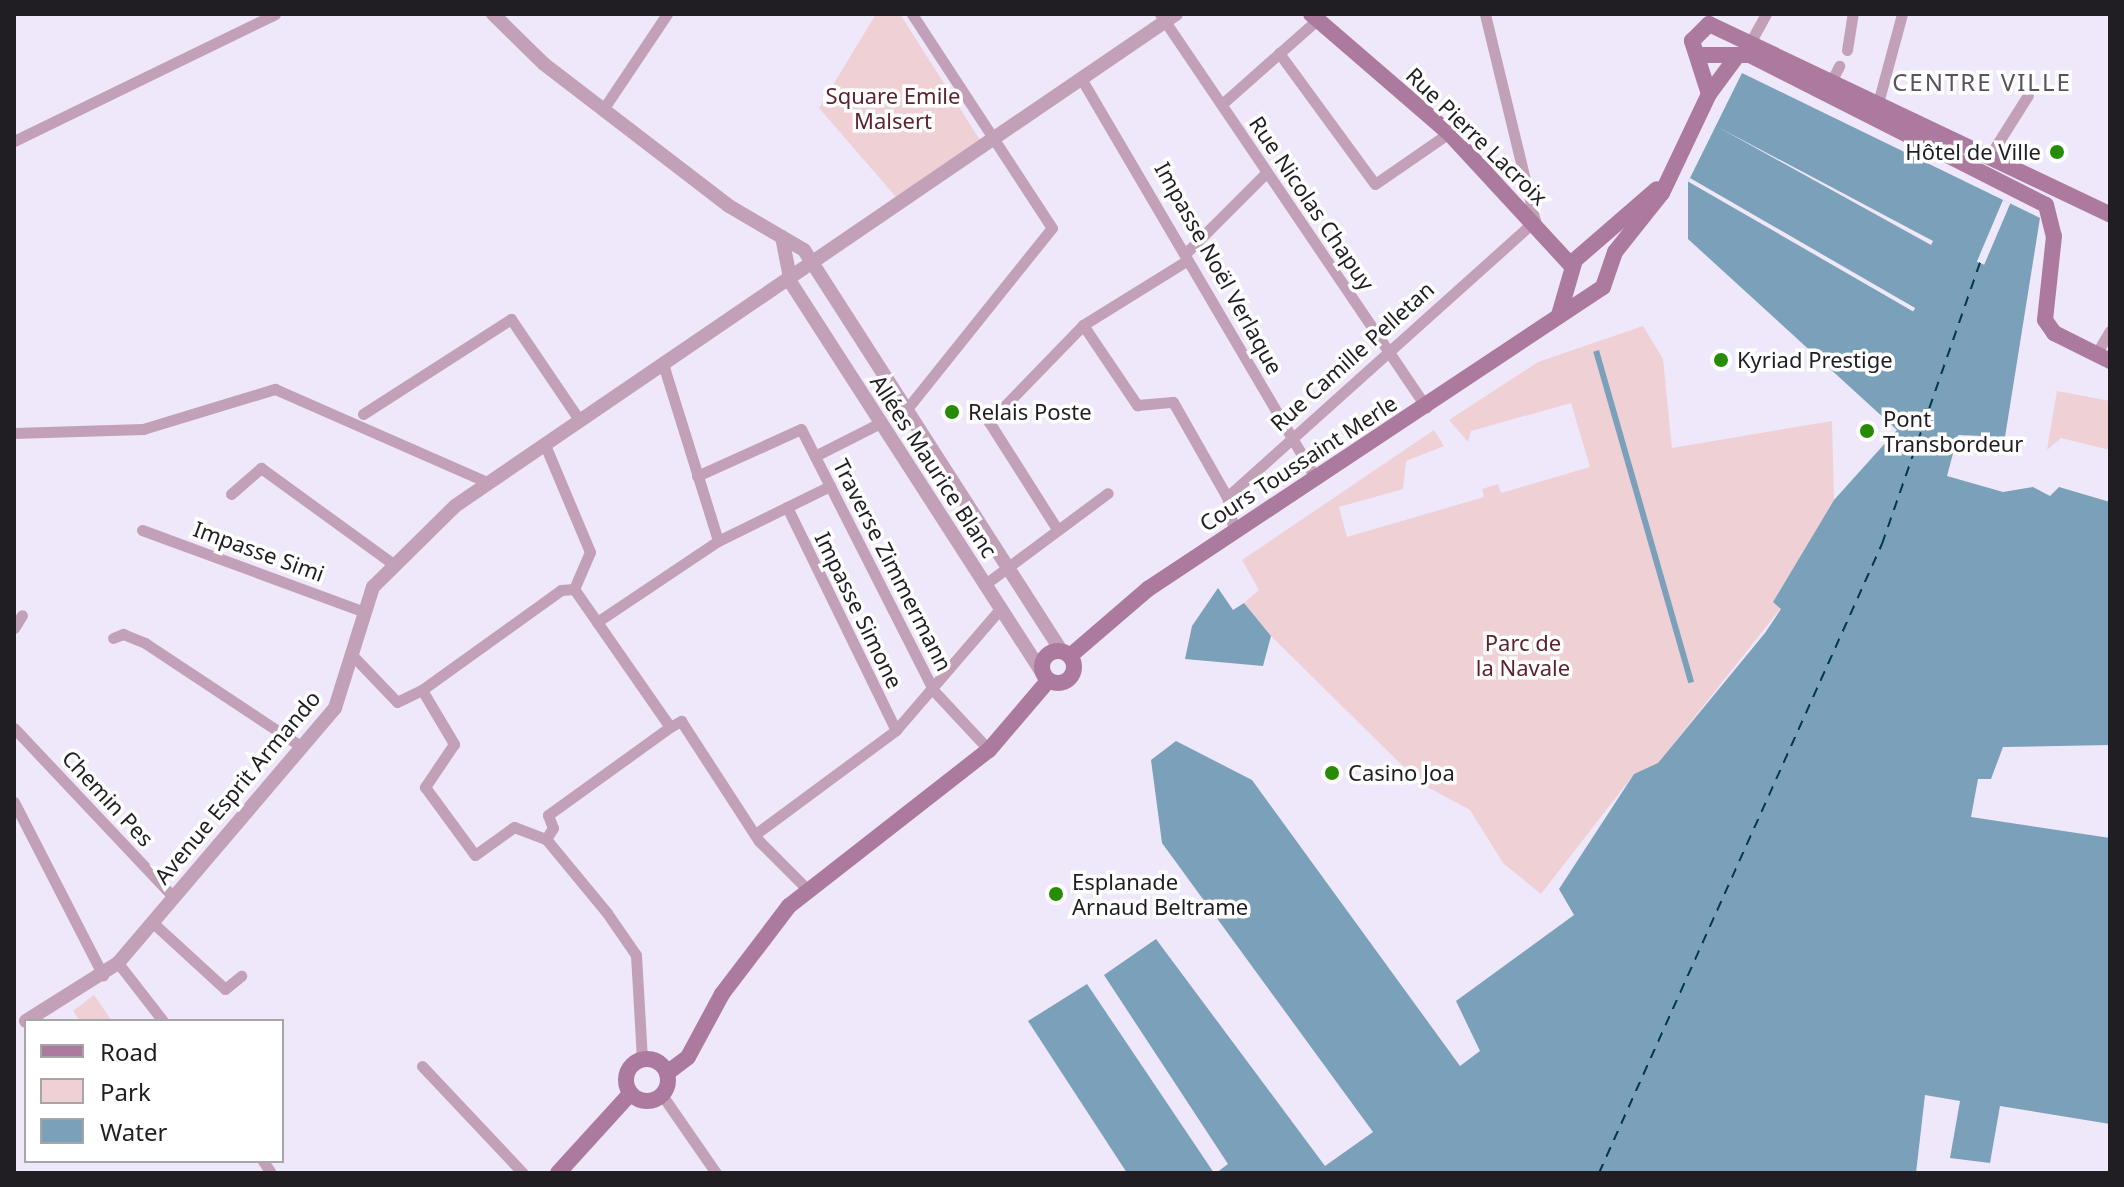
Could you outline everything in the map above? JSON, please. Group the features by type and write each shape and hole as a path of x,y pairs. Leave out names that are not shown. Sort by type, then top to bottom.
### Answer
{"main road":[{"path":"1558,317 1571,273 1586,254 1667,179 1709,94 1727,36 1702,14"},
{"name":"Rue Pierre Lacroix","path":"1314,17 1449,133 1535,221 1571,273"},
{"path":"1709,94 1693,35 1716,25 1836,73 1878,103 2110,214"},
{"path":"1698,55 1750,55 2000,181 2053,215 2044,297 2048,327 2103,357"},
{"path":"1709,94 1737,56"},
{"name":"Cours Toussaint Merle","path":"1065,653 1148,589 1603,287 1608,271 1667,179"},
{"path":"1586,254 1608,271"},
{"path":"1571,273 1592,293"},
{"path":"630,1094 643,1101 662,1095 667,1073 688,1057 746,959 806,888 989,750 1045,677 1045,657 1065,653 1068,680 1045,677"},
{"path":"630,1094 626,1073 642,1059 660,1063 667,1073"},
{"path":"558,1173 630,1094"}],"street":[{"path":"14,141 275,14"},
{"name":"Allées Maurice Blanc","path":"493,14 604,108 729,206 782,237 815,267 1065,653"},
{"path":"604,108 667,14"},
{"path":"815,456 906,410 1052,228 912,14"},
{"path":"1485,14 1535,221"},
{"path":"1751,41 1766,14"},
{"path":"1847,50 1853,14"},
{"path":"1878,103 1902,14"},
{"name":"Avenue Esprit Armando","path":"29,1019 118,963 343,696 362,611 393,564 487,482 815,267 1082,80 1167,16"},
{"name":"Rue Nicolas Chapuy","path":"1167,16 1266,173 1426,407"},
{"path":"1222,104 1314,17"},
{"path":"1279,53 1375,184 1449,133"},
{"name":"Impasse Noël Verlaque","path":"1082,80 1316,479"},
{"path":"1989,157 2028,95"},
{"path":"1057,529 989,422 1083,325 1186,257 1266,173"},
{"name":"Rue Camille Pelletan","path":"1227,497 1387,349 1535,221"},
{"path":"782,237 791,283"},
{"name":"Allées Maurice Blanc","path":"791,283 1045,677"},
{"path":"363,414 511,319 580,421"},
{"path":"1083,325 1137,405 1169,398 1227,497 1234,532"},
{"path":"2103,357 2110,331"},
{"path":"663,364 718,541"},
{"path":"14,433 143,429 275,389 487,482"},
{"name":"Traverse Zimmermann","path":"697,476 801,429 934,691 989,750"},
{"path":"545,445 590,552 574,589"},
{"path":"231,494 261,468 393,564"},
{"path":"597,622 718,541 830,486"},
{"path":"984,585 1108,493"},
{"name":"Impasse Simone","path":"787,507 896,730"},
{"name":"Impasse Simi","path":"142,530 362,611"},
{"path":"574,589 670,727"},
{"path":"354,657 397,702 422,690 561,590 574,589"},
{"path":"757,833 896,730 934,691 1001,608"},
{"path":"14,628 22,615"},
{"path":"113,638 123,634 145,643 302,747"},
{"path":"422,690 454,744 425,787 475,855 514,827 546,839 636,955 642,1059"},
{"path":"546,839 553,828 548,815 681,721 757,833 806,888"},
{"name":"Chemin Pes","path":"14,728 173,897"},
{"path":"14,802 103,975"},
{"path":"152,922 225,989 241,976"},
{"path":"118,963 161,1019"},
{"path":"422,1066 523,1173"},
{"path":"662,1095 716,1173"}],"green space":[{"name":"Square Emile Malsert","path":"876,14 900,14 980,140 896,197 819,108"},
{"name":"Parc de la Navale","path":"1643,326 1663,359 1672,448 1832,421 1834,500 1773,602 1781,608 1658,763 1634,774 1541,894 1503,863 1470,810 1420,783 1271,636 1244,603 1259,590 1242,560 1434,430 1444,446 1406,461 1403,489 1339,507 1347,537 1484,497 1482,489 1498,484 1501,493 1590,467 1571,403 1471,431 1468,442 1449,420 1538,362"},
{"path":"2057,391 2110,401 2110,450 2061,438 2047,450"},
{"path":"94,995 111,1019 79,1019 73,1011"}],"water":[{"path":"1742,73 2040,218 2005,437 1958,435 1947,476 2003,492 2033,487 2050,496 2059,487 2110,502 2110,745 2003,747 1991,779 1978,779 1971,817 2110,838 2110,1124 2000,1106 1990,1163 1950,1158 1960,1101 1925,1095 1916,1173 1216,1173 1228,1164 1104,975 1156,939 1325,1166 1373,1132 1162,843 1151,760 1176,741 1252,780 1460,1066 1480,1051 1456,1001 1574,915 1559,889 1634,774 1658,763 1765,633 1781,609 1773,602 1834,500 1897,430 1688,239 1688,182"},
{"path":"1599,350 1694,682 1688,683 1593,352"},
{"path":"1218,588 1233,610 1244,603 1271,636 1263,666 1185,659 1192,626"},
{"path":"1087,984 1214,1173 1127,1173 1028,1021"}],"pier":[{"path":"1716,126 1933,241 1931,245"},
{"path":"1690,178 1915,308 1913,311 1688,181"},
{"path":"2003,200 2010,203 1984,265 1977,262"}],"ferry route":[{"path":"1599,1173 1882,544 1980,263"}],"place":[{"name":"Hôtel de Ville","path":"2057,152"},
{"name":"Kyriad Prestige","path":"1721,360"},
{"name":"Relais Poste","path":"952,412"},
{"name":"Pont Transbordeur","path":"1867,431"},
{"name":"Casino Joa","path":"1332,773"},
{"name":"Esplanade Arnaud Beltrame","path":"1056,894"}],"district":[{"name":"CENTRE VILLE","path":"1982,82"}]}
